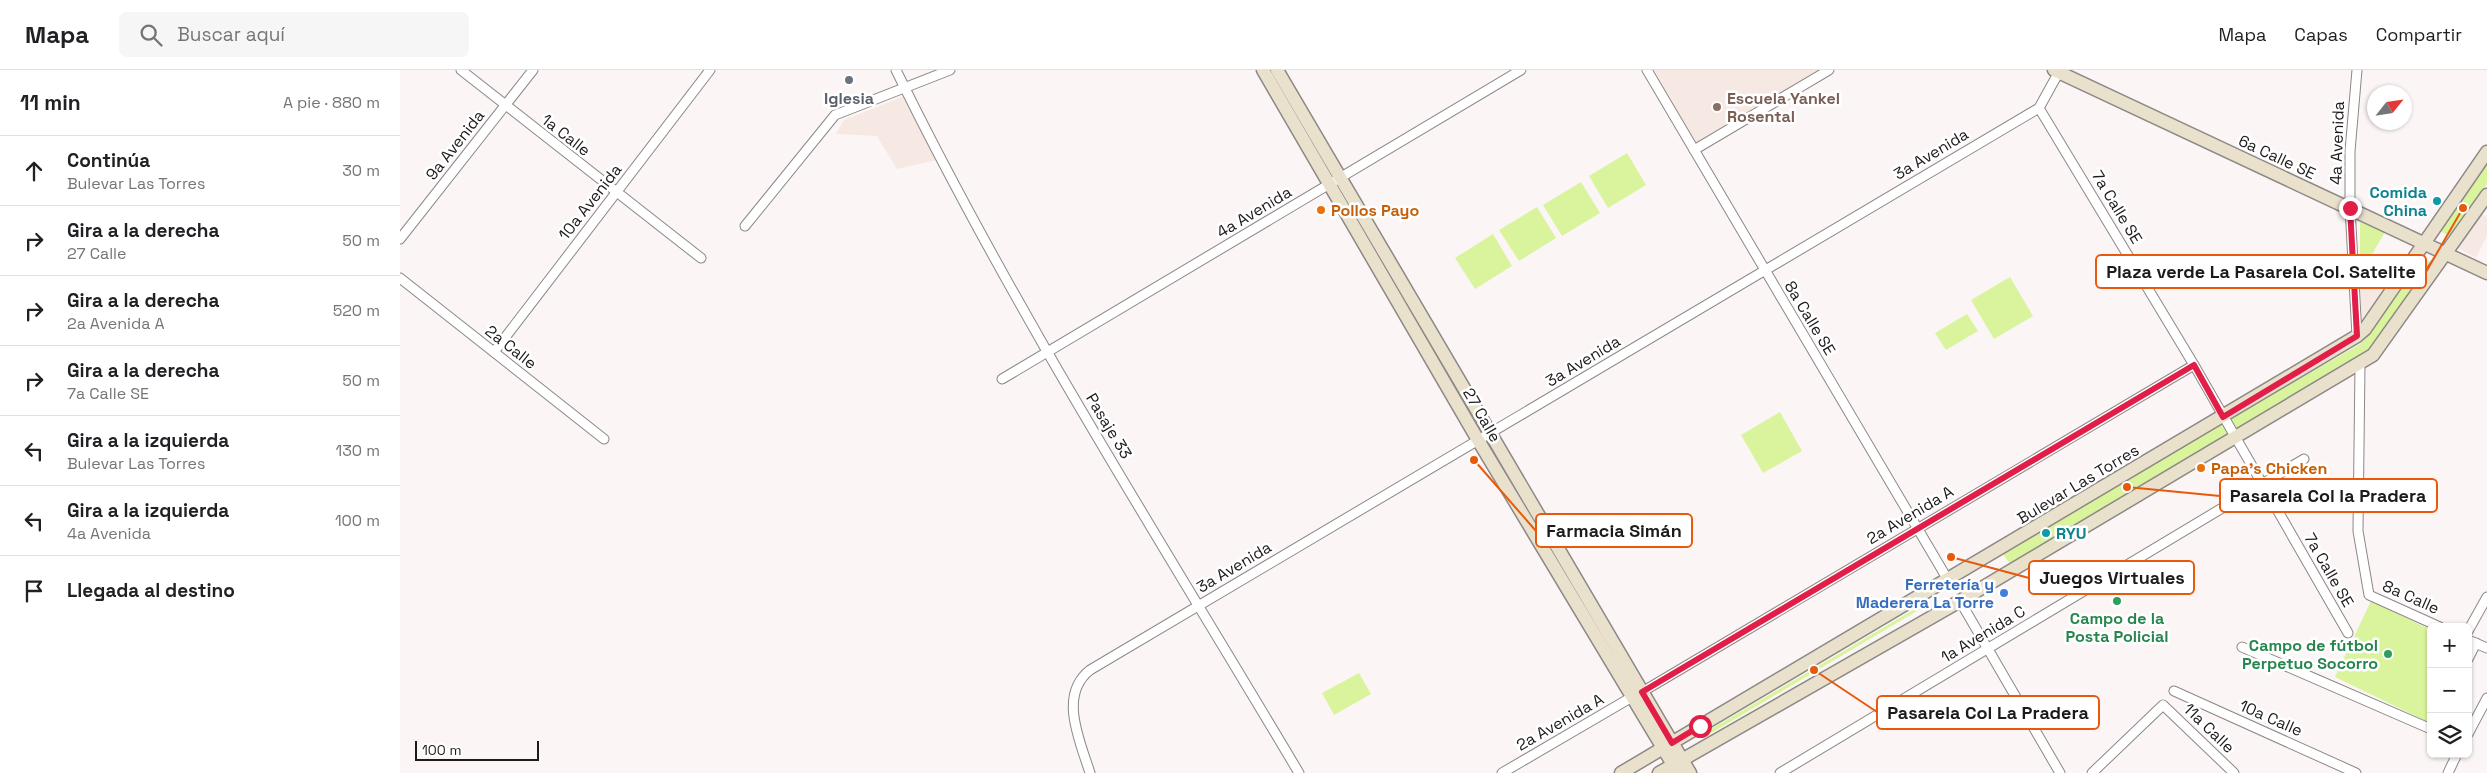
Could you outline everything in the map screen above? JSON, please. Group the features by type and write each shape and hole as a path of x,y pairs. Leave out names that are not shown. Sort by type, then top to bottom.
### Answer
{"street":[{"name":"1a Calle","path":"461,70 701,258"},
{"name":"9a Avenida","path":"400,239 533,70"},
{"name":"10a Avenida","path":"494,352 710,70"},
{"name":"Pasaje 33","path":"896,70 947,174 1048,352 1298,773"},
{"path":"746,226 835,115 950,70"},
{"name":"27 Calle","path":"1262,70 1334,181 1490,434 1667,745 1690,773"},
{"name":"27 Calle","path":"1277,70 1334,181 1478,440 1637,694"},
{"name":"4a Avenida","path":"1002,379 1520,70"},
{"name":"8a Calle SE","path":"1648,70 1764,271 1948,580"},
{"path":"1694,150 1829,70"},
{"name":"4a Avenida","path":"2356,70 2350,151 2350,208 2357,336"},
{"path":"2039,108 2057,71"},
{"name":"6a Calle SE","path":"2057,71 2487,273"},
{"name":"3a Avenida","path":"1090,773 1077,733 1073,700 1078,682 1090,670 2039,108"},
{"name":"7a Calle SE","path":"2039,108 2194,365 2348,633"},
{"name":"Bulevar Las Torres","path":"1621,773 2357,336 2365,329 2487,152"},
{"path":"1659,773 1681,763 1960,601 2373,355 2487,195"},
{"name":"2a Calle","path":"400,278 604,439"},
{"name":"8a Calle","path":"2360,364 2358,531 2369,595 2431,623"},
{"name":"2a Avenida A","path":"1502,773 2194,365"},
{"name":"1a Avenida C","path":"1780,773 2304,459"},
{"path":"2472,624 2487,597"},
{"path":"1960,601 2060,773"},
{"path":"2472,641 2487,648"},
{"path":"2242,647 2427,727"},
{"name":"10a Calle","path":"2174,691 2356,773"},
{"path":"2472,726 2487,698"},
{"name":"11a Calle","path":"2092,773 2163,705 2234,773"},
{"path":"2448,773 2456,758"}],"shaded area":[{"name":"Escuela Yankel Rosental","path":"1654,70 1821,70 1697,144"},
{"path":"907,95 937,160 897,169 877,136 836,134 844,120"},
{"path":"2480,213 2487,217 2487,236 2476,258 2458,248 2467,230 2471,231"},
{"path":"2357,261 2391,285 2364,325 2358,323"}],"green space":[{"path":"1627,153 1646,185 1608,208 1589,176"},
{"path":"2487,161 2487,184 2451,237 2440,231"},
{"path":"1581,182 1600,213 1562,236 1543,205"},
{"path":"1537,207 1556,238 1519,261 1499,230"},
{"path":"2360,222 2385,232 2368,261 2360,257"},
{"path":"1493,234 1512,266 1475,289 1455,258"},
{"path":"2421,256 2436,266 2371,351 2248,422 2011,565 2001,552 2360,344 2367,338"},
{"path":"2010,277 2033,316 1994,339 1971,300"},
{"path":"1967,314 1978,331 1946,350 1935,333"},
{"path":"1780,412 1802,451 1763,473 1741,435"},
{"name":"Campo de fútbol Perpetuo Socorro","path":"2371,601 2427,628 2427,722 2335,677"},
{"path":"1925,603 1927,605 1703,738 1701,735"},
{"path":"1359,673 1371,694 1334,715 1322,693"}],"place":[{"name":"Iglesia","path":"849,80"},
{"name":"Escuela Yankel Rosental","path":"1717,107"},
{"name":"Comida China","path":"2437,201"},
{"name":"Plaza verde La Pasarela Col. Satelite","path":"2463,208"},
{"name":"Pollos Payo","path":"1321,210"},
{"name":"Farmacia Simán","path":"1474,460"},
{"name":"Papa's Chicken","path":"2201,468"},
{"name":"Pasarela Col la Pradera","path":"2127,487"},
{"name":"RYU","path":"2046,533"},
{"name":"Juegos Virtuales","path":"1951,557"},
{"name":"Ferretería y Maderera La Torre","path":"2004,593"},
{"name":"Campo de la Posta Policial","path":"2117,601"},
{"name":"Campo de fútbol Perpetuo Socorro","path":"2388,654"},
{"name":"Pasarela Col La Pradera","path":"1814,670"}],"route":[{"path":"1700,726 1672,743 1642,692 2194,365 2223,417 2357,336 2350,208"}]}
